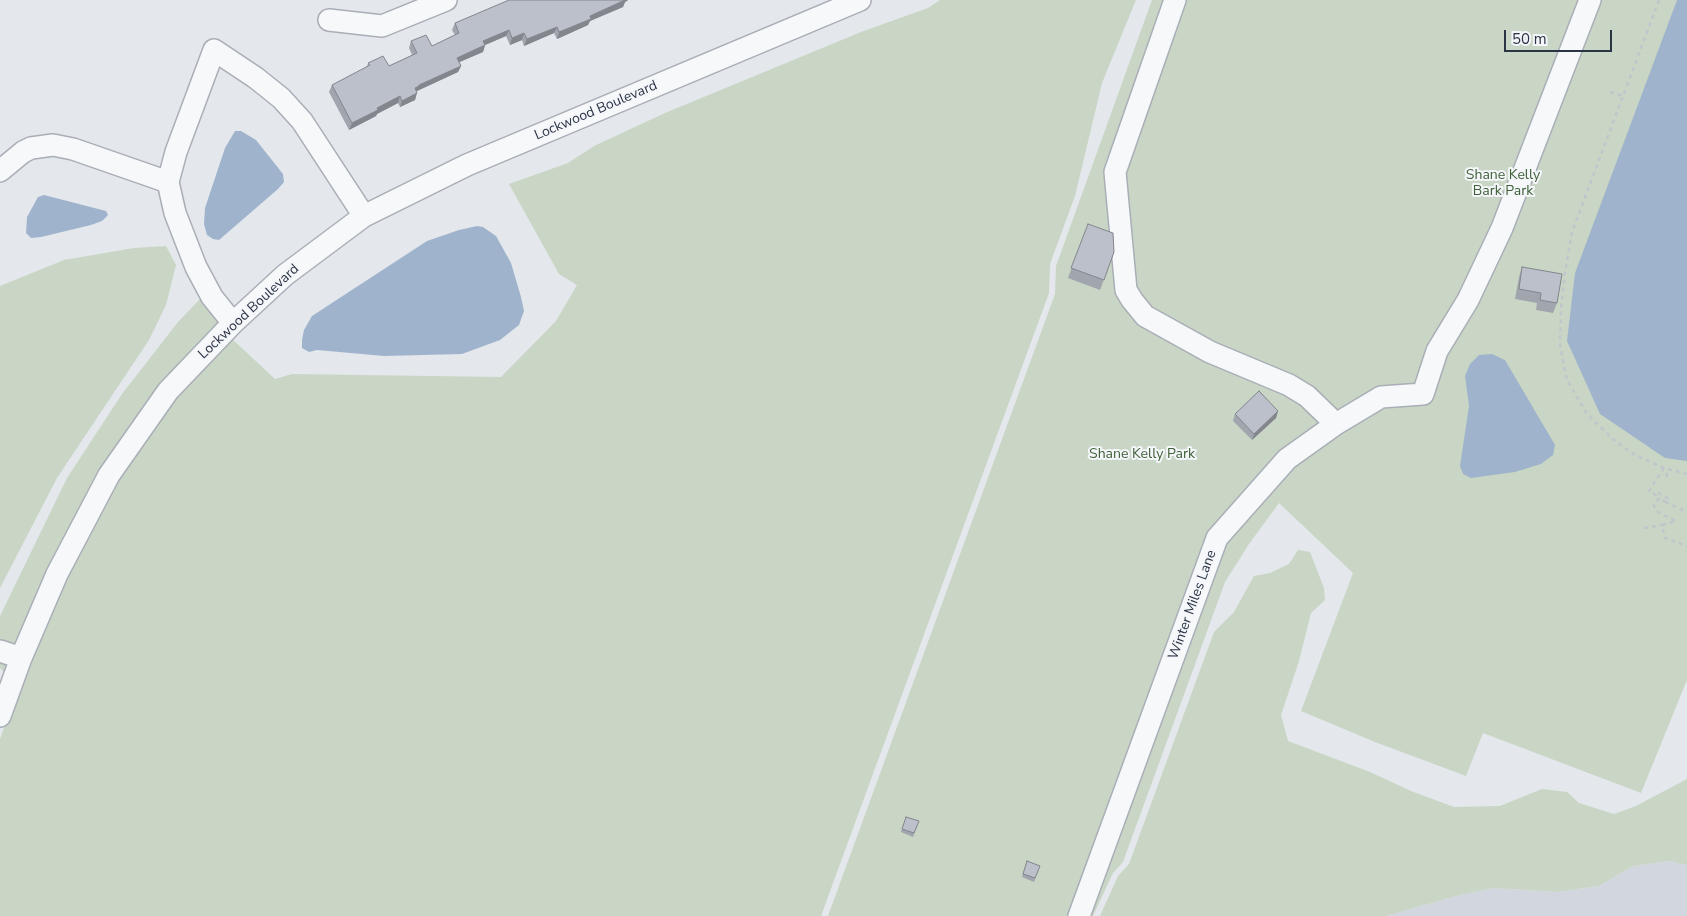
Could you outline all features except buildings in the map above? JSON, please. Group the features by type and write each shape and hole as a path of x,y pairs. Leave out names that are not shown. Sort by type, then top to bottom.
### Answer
{"street":[{"path":"329,20 382,26 446,0"},
{"name":"Lockwood Boulevard","path":"0,716 6,678 21,658 57,574 109,475 168,391 233,323 284,275 364,216 466,165 860,0"},
{"path":"1175,0 1115,172 1126,290 1145,316 1210,352 1289,384 1308,396 1336,424"},
{"name":"Winter Miles Lane","path":"1079,916 1217,538 1287,459 1336,424 1381,396 1423,394 1437,351 1468,300 1502,228 1590,0"},
{"path":"233,323 212,297 196,267 175,213 168,182 176,152 214,50 256,78 281,98 302,121 364,216"},
{"path":"0,171 23,152 31,148 53,145 73,149 168,182"},
{"path":"0,651 21,658"}],"path":[{"path":"1659,0 1572,232 1561,308 1560,346 1567,380 1587,414 1614,440 1635,455 1664,468 1687,474"},
{"path":"1610,92 1623,96"},
{"path":"1664,468 1649,491 1656,495 1657,492 1668,499 1666,502"},
{"path":"1666,477 1669,469"},
{"path":"1644,528 1676,522 1656,511 1654,505 1659,498 1687,512"},
{"path":"1662,525 1665,538 1687,546"}],"shaded area":[{"path":"1670,861 1687,865 1687,916 1386,916 1456,896 1494,888 1558,892 1599,886 1633,866"}],"green space":[{"path":"940,0 1136,0 1102,83 1075,196 1050,264 1049,293 821,916 0,916 0,739 28,661 63,577 115,479 173,396 230,337 275,379 292,374 501,377 556,321 577,285 559,274 509,184 568,163 594,146 665,113 861,32 928,8"},
{"path":"1152,0 1687,0 1687,680 1641,793 1483,733 1466,776 1375,742 1301,711 1353,573 1279,503 1249,544 1225,582 1123,862 1113,873 1093,916 828,916 1055,294 1056,266"},
{"path":"166,246 176,265 166,305 149,340 57,478 0,588 0,286 64,260 134,248"},
{"path":"203,296 220,326 162,386 7,675 0,668 0,616 67,478 122,394 178,322"},
{"path":"1298,550 1310,552 1324,588 1325,600 1311,613 1299,661 1281,715 1288,741 1454,807 1500,806 1542,789 1567,792 1579,803 1614,814 1636,806 1687,779 1687,865 1670,861 1633,866 1599,886 1558,892 1494,888 1456,896 1386,916 1100,916 1118,876 1129,864 1214,632 1234,612 1254,576 1270,573 1289,564"}],"water":[{"path":"1677,0 1687,0 1687,461 1665,458 1600,414 1567,341 1575,273"},
{"path":"235,131 241,131 256,140 283,174 284,182 219,240 213,239 207,235 204,224 205,208 225,148"},
{"path":"44,195 106,211 108,215 102,221 91,225 31,238 26,233 27,217 38,197"},
{"path":"477,226 483,227 496,236 511,263 524,311 519,325 500,340 462,354 384,356 317,350 309,352 302,348 304,330 312,316 427,241"},
{"path":"1492,354 1505,360 1555,445 1553,455 1541,464 1515,472 1471,478 1463,474 1460,466 1469,406 1465,376 1470,364 1479,355"}],"park label":[{"name":"Shane Kelly Bark Park","path":"1503,184"},
{"name":"Shane Kelly Park","path":"1142,455"}]}
